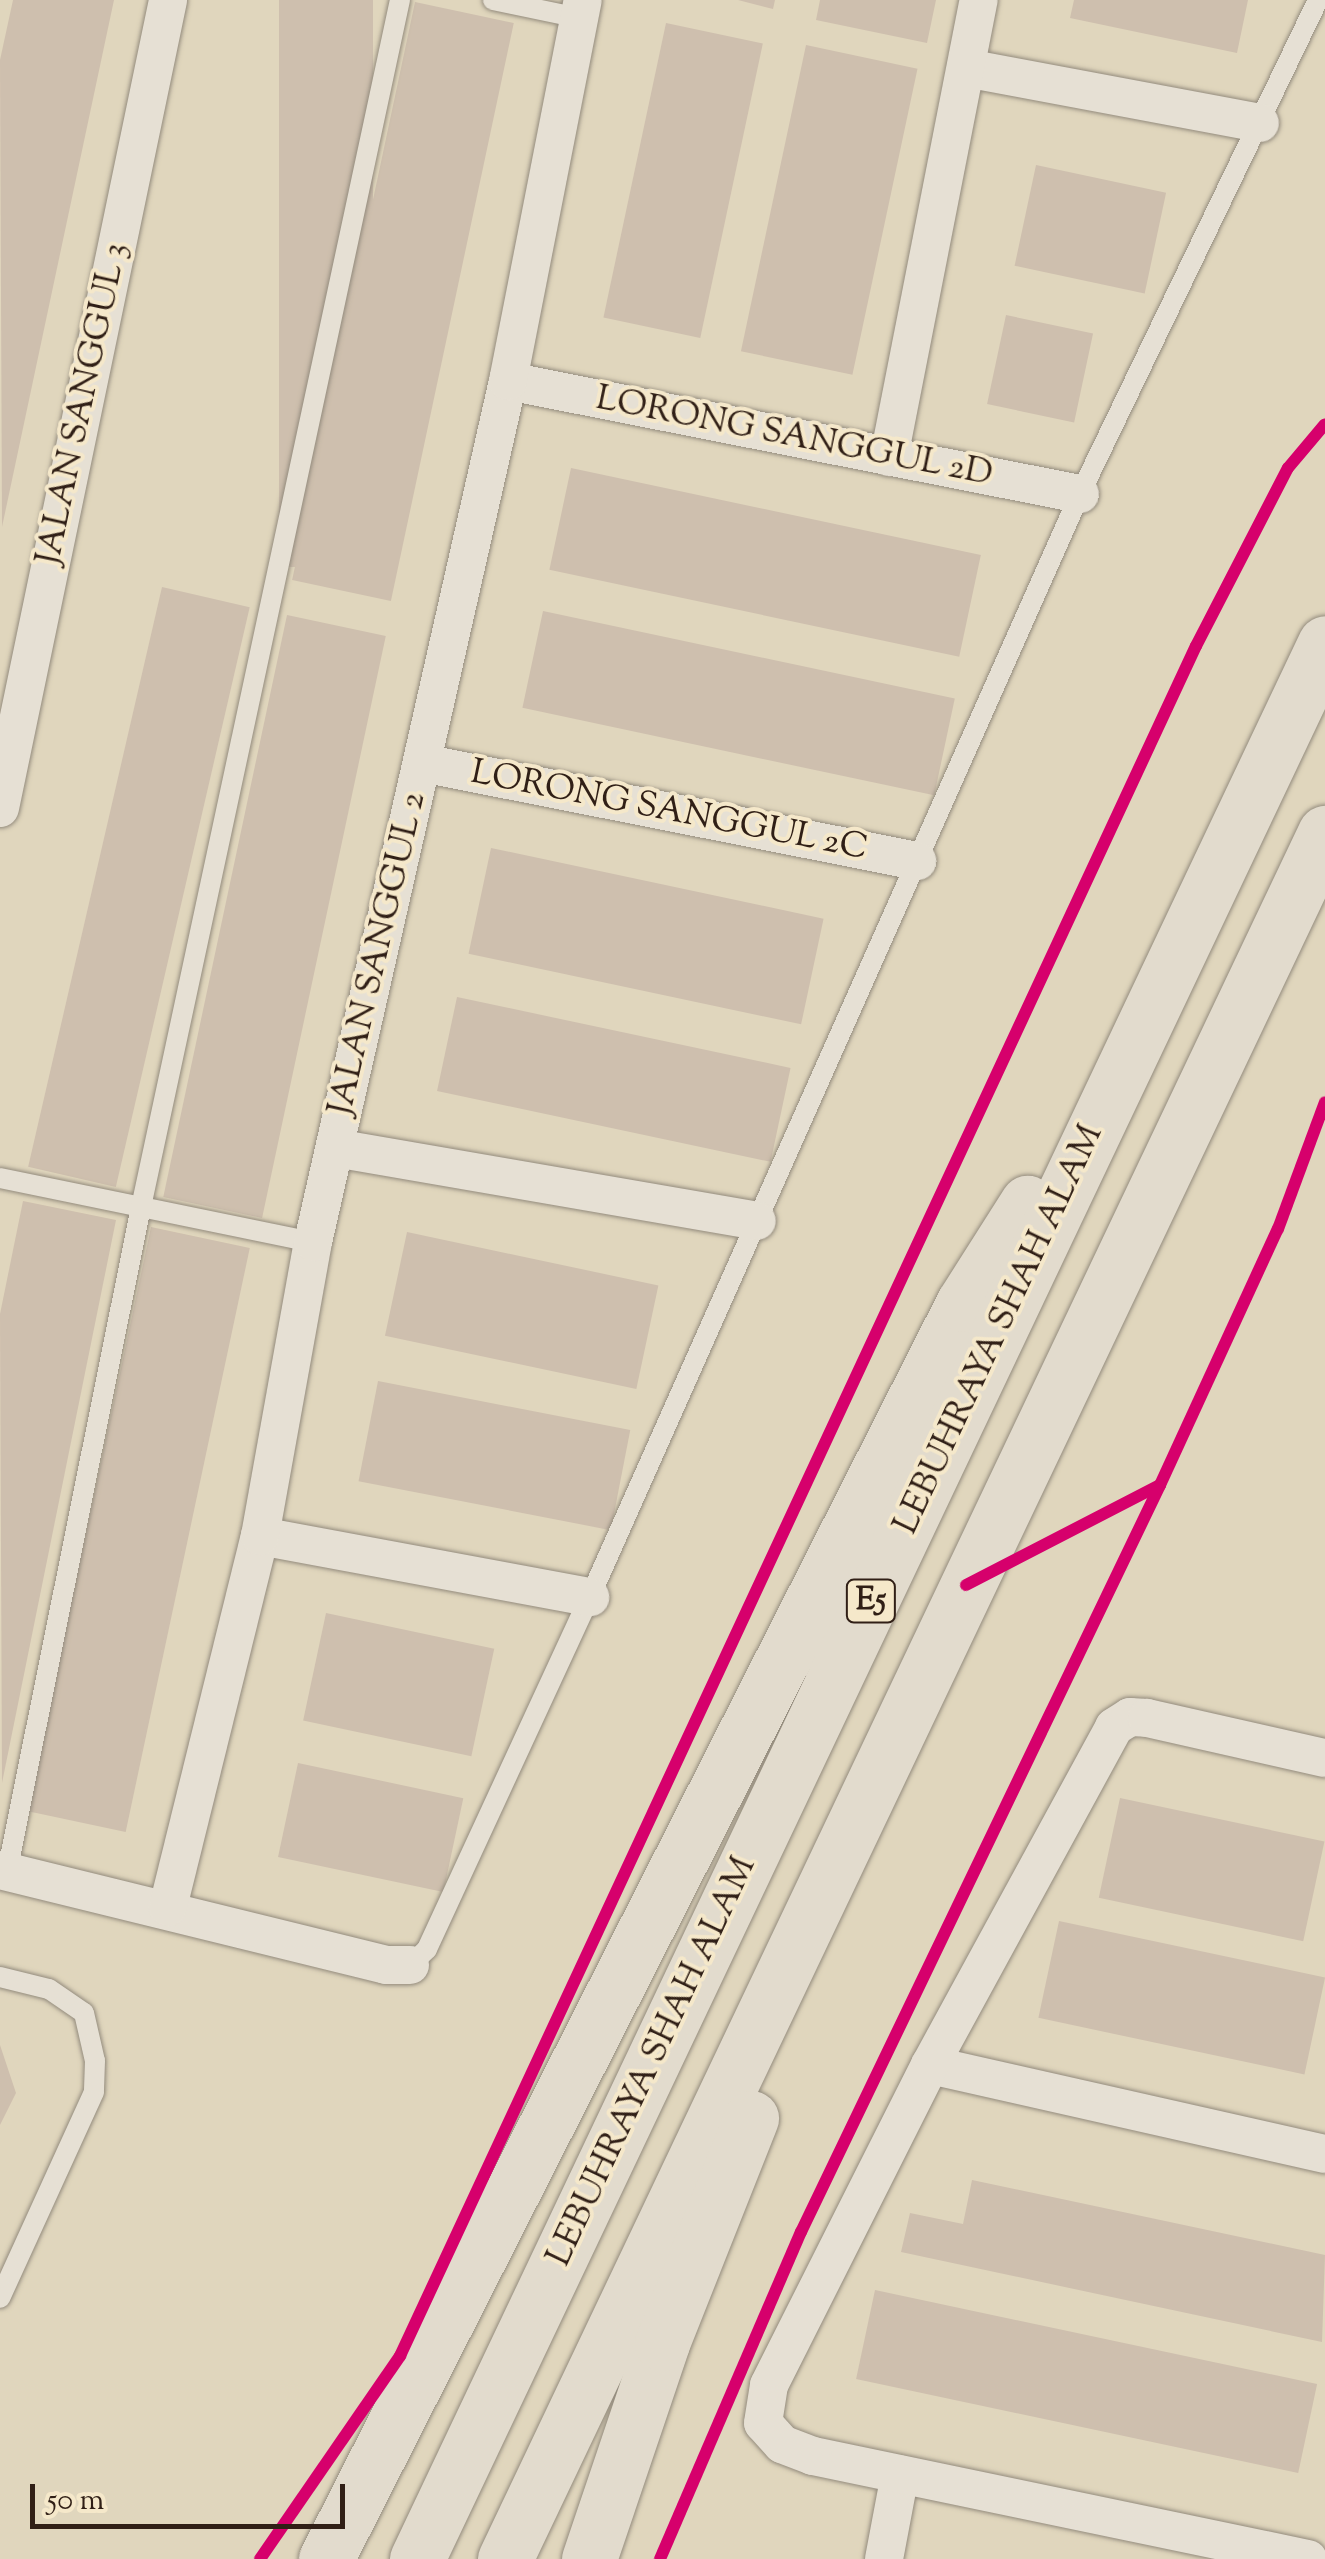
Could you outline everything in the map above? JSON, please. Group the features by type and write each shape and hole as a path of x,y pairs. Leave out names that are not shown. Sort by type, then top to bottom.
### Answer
{"highway":[{"name":"LEBUHRAYA SHAH ALAM","path":"418,2559 1325,643"},
{"name":"E5","path":"505,2559 1325,833"},
{"path":"326,2559 963,1304 1151,1011"},
{"path":"589,2559 662,2343 892,1740"}],"street":[{"name":"JALAN SANGGUL 3","path":"0,808 168,0"},
{"path":"889,457 979,0"},
{"name":"JALAN SANGGUL 2","path":"168,1907 260,1536 313,1242 508,381 581,9"},
{"path":"966,68 1260,123"},
{"name":"LORONG SANGGUL 2D","path":"508,381 1080,494"},
{"name":"LORONG SANGGUL 2C","path":"422,763 917,862"},
{"path":"335,1148 757,1221"},
{"path":"260,1536 590,1598"},
{"path":"1308,2559 900,2474 782,2444 763,2423 769,2385 930,2065 1099,1748 1114,1727 1130,1717 1147,1718 1325,1758"},
{"path":"3,1871 168,1907 386,1965 410,1965"},
{"path":"930,2065 1325,2154"},
{"path":"884,2559 900,2474"}],"lane":[{"path":"3,1871 141,1206 400,0"},
{"path":"493,0 581,9"},
{"path":"410,1965 426,1949 590,1598 1080,494 1318,0"},
{"path":"0,1178 313,1242"},
{"path":"0,1978 49,1989 84,2014 94,2092 0,2298"}],"building":[{"path":"13,0 114,0 2,527 0,60"},
{"path":"279,0 373,0 373,567 279,567"},
{"path":"738,0 775,0 773,9"},
{"path":"820,0 936,0 927,43 816,20"},
{"path":"1074,0 1248,0 1237,53 1070,18"},
{"path":"415,2 514,23 391,601 292,580"},
{"path":"666,23 763,44 700,338 603,317"},
{"path":"806,45 918,69 852,375 741,351"},
{"path":"1036,165 1166,193 1145,293 1015,266"},
{"path":"1006,315 1093,334 1074,423 987,404"},
{"path":"571,468 981,555 959,657 549,570"},
{"path":"162,587 250,607 116,1187 28,1167"},
{"path":"543,611 955,699 934,795 522,708"},
{"path":"287,615 386,636 262,1218 163,1197"},
{"path":"491,848 824,919 801,1024 469,954"},
{"path":"457,997 791,1068 771,1162 437,1091"},
{"path":"23,1201 116,1220 2,1783 0,1314"},
{"path":"151,1227 250,1248 126,1832 27,1811"},
{"path":"407,1232 658,1285 636,1389 385,1336"},
{"path":"378,1381 630,1430 611,1530 359,1481"},
{"path":"326,1613 494,1649 471,1756 303,1721"},
{"path":"298,1763 463,1798 443,1892 278,1857"},
{"path":"1120,1798 1324,1841 1303,1941 1099,1898"},
{"path":"1059,1921 1325,1978 1304,2074 1038,2018"},
{"path":"0,2045 16,2093 0,2125"},
{"path":"972,2180 1325,2255 1322,2342 901,2252 910,2213 963,2224"},
{"path":"875,2290 1317,2384 1298,2473 856,2379"}],"cycle path":[{"path":"260,2559 400,2356 1196,646 1288,468 1325,424"},
{"path":"966,1585 1160,1485 1278,1229 1325,1102"},
{"path":"660,2559 801,2232 1160,1485"}]}
